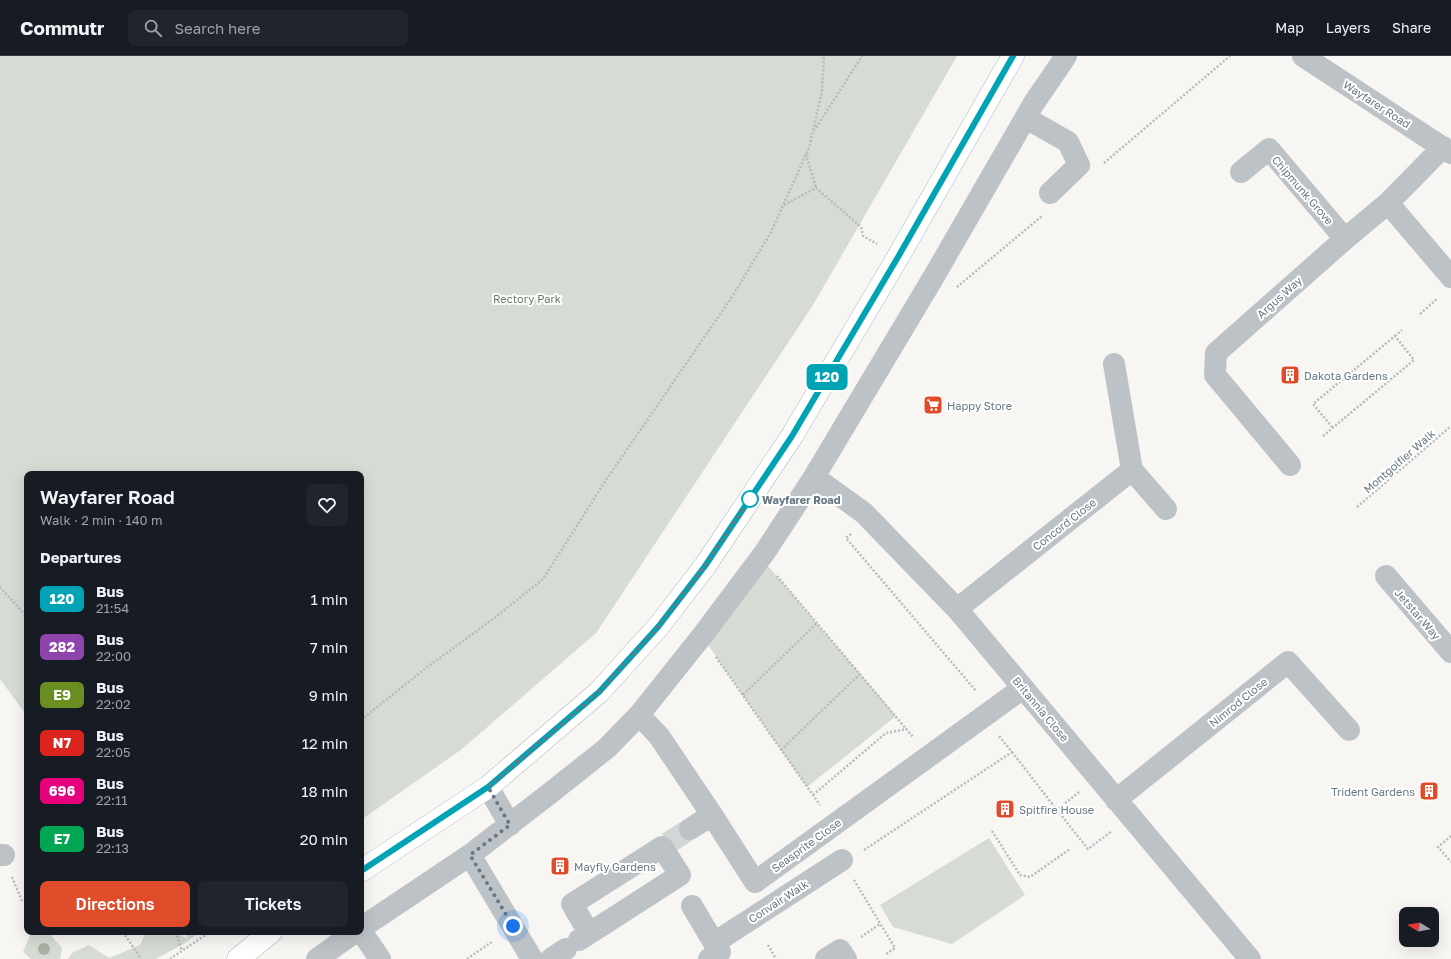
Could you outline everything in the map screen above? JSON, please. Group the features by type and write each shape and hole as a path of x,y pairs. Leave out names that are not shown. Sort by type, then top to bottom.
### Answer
{"main road":[{"path":"364,869 488,787 599,692 658,627 705,566 792,436 898,257 1013,56"},
{"path":"238,959 267,935"}],"street":[{"path":"364,927 470,855 510,825 607,748 639,716 702,636 765,552 814,477 933,278 1034,102 1066,56"},
{"name":"Wayfarer Road","path":"1303,56 1447,150"},
{"path":"1026,118 1068,142 1079,165 1050,192"},
{"name":"Chipmunk Grove","path":"1241,172 1269,149 1345,238"},
{"name":"Argus Way","path":"1290,465 1215,375 1216,353 1345,238 1388,203 1447,150"},
{"path":"1388,203 1451,277"},
{"path":"1114,364 1132,470 1166,509"},
{"name":"Concord Close","path":"957,609 1132,470"},
{"name":"Britannia Close","path":"814,477 869,518 957,609 1250,959"},
{"name":"Jetstar Way","path":"1386,576 1451,652"},
{"name":"Nimrod Close","path":"1116,800 1288,662 1349,730"},
{"name":"Seasprite Close","path":"639,716 659,736 755,882 1023,688"},
{"path":"488,787 510,825"},
{"path":"690,829 712,815"},
{"path":"665,845 680,876 571,945 572,904 665,845"},
{"path":"470,855 532,959"},
{"name":"Convair Walk","path":"692,906 712,951 842,862"},
{"path":"364,934 380,959"},
{"path":"318,959 351,935"},
{"path":"826,959 840,950 846,959"}],"path":[{"path":"364,718 422,671 494,619 543,579 606,480 732,296 771,232 806,154 813,133 822,92 824,56"},
{"path":"813,133 862,56"},
{"path":"806,154 816,188 861,227 863,236 881,247"},
{"path":"784,205 816,188"},
{"path":"1420,314 1441,296"},
{"path":"1333,428 1313,404 1402,330"},
{"path":"1323,436 1414,360 1395,336"},
{"name":"Montgolfier Walk","path":"1357,507 1451,426"},
{"path":"869,518 846,538 988,713 1012,752 1088,849 1131,817"},
{"path":"773,571 929,756"},
{"path":"0,587 24,614"},
{"path":"743,695 817,623"},
{"path":"702,636 834,825"},
{"path":"781,750 860,674"},
{"path":"813,795 886,733 907,729"},
{"path":"886,954 895,948 842,862 1012,752"},
{"path":"1057,810 1097,777"},
{"path":"992,831 1020,875 1030,877 1070,849"},
{"path":"1451,836 1438,847 1451,862"},
{"path":"2,855 22,901 24,901"},
{"path":"467,959 513,926"},
{"path":"125,935 141,959"},
{"path":"177,935 182,951"},
{"path":"170,959 206,935"},
{"path":"768,945 776,959"}],"green space":[{"name":"Rectory Park","path":"0,56 957,56 813,305 596,633 462,749 364,818 364,471 24,471 24,712 0,679"},
{"path":"768,566 896,716 807,787 706,642"},
{"path":"989,838 1025,895 952,944 893,927 880,905"},
{"path":"30,935 51,935 62,948 60,959 31,959 23,952"},
{"path":"145,935 181,935 188,939 186,935 196,935 185,943 156,959 68,959 72,953 89,945 109,958 140,945"}],"tunnel":[{"path":"668,843 690,829"}],"bus line":[{"name":"120","path":"364,869 488,787 599,692 658,627 705,566 792,436 898,257 1013,56"}],"place":[{"name":"Dakota Gardens","path":"1290,375"},
{"name":"Happy Store","path":"933,405"},
{"name":"Wayfarer Road","path":"750,499"},
{"name":"Trident Gardens","path":"1429,791"},
{"name":"Spitfire House","path":"1005,809"},
{"name":"Mayfly Gardens","path":"560,866"}],"route":[{"path":"513,926 470,855 510,825 488,787 599,692 658,627 705,566 750,499"}]}
